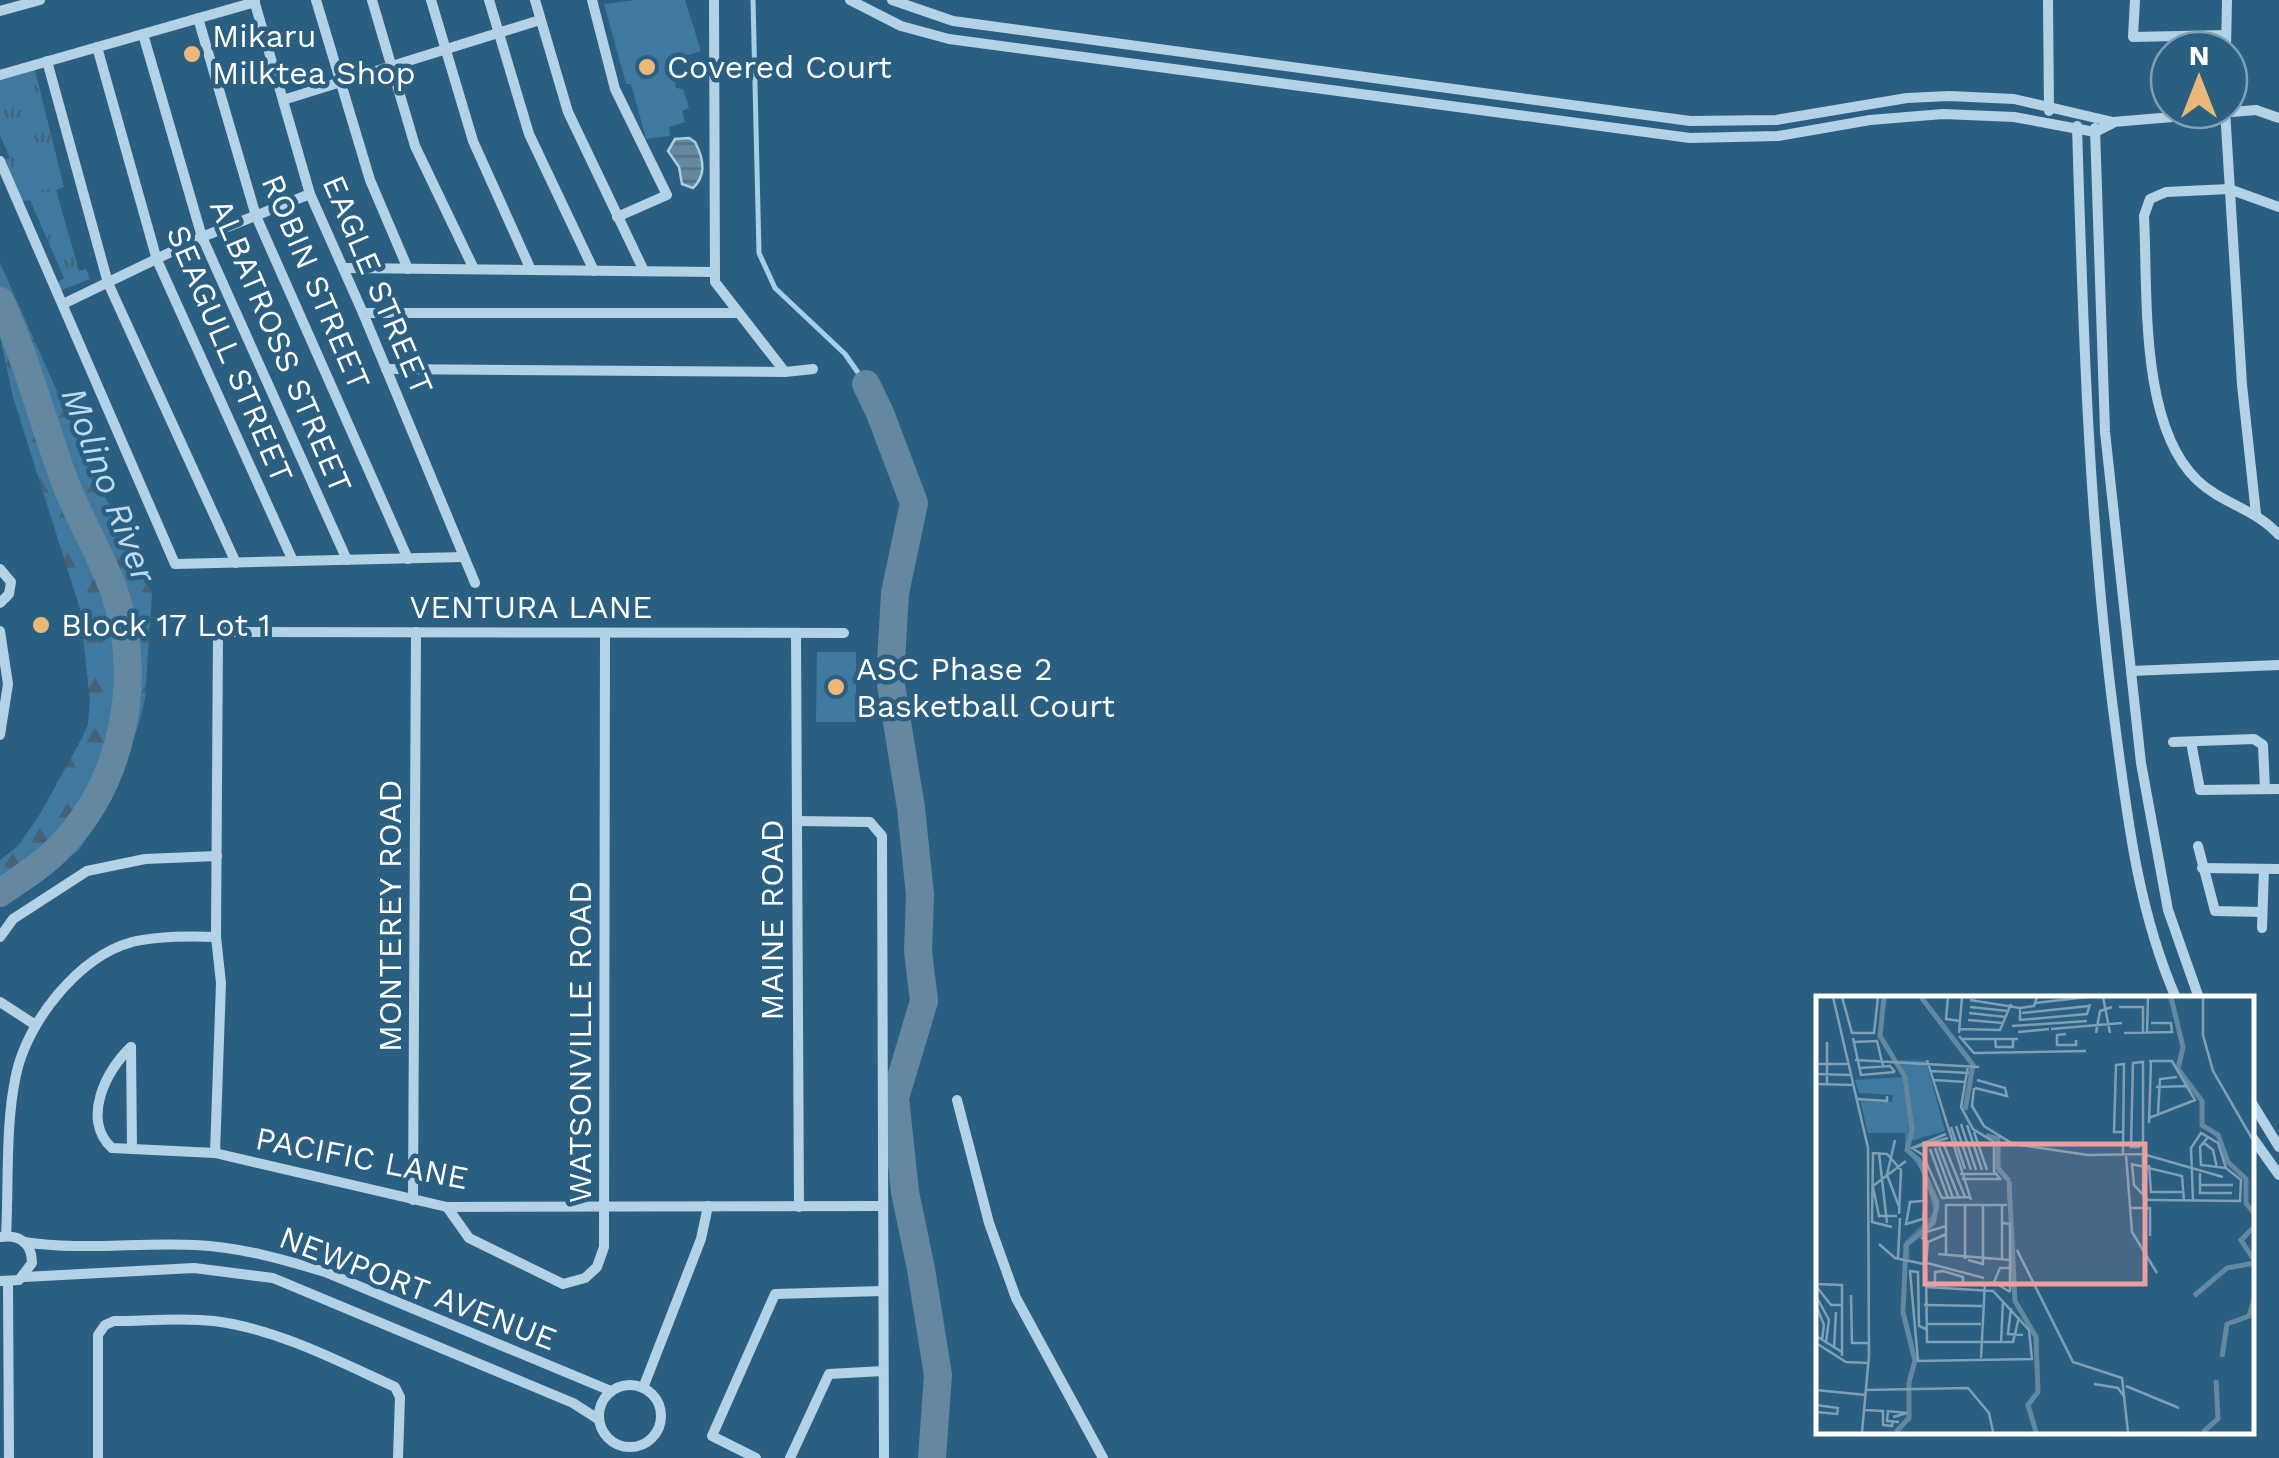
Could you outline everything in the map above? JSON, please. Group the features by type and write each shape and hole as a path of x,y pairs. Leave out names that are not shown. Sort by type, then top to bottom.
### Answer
{"street":[{"path":"0,10 40,0"},
{"path":"316,0 370,180 408,269"},
{"path":"372,0 415,146 474,270"},
{"path":"431,0 478,153 531,270"},
{"path":"489,0 530,134 594,271"},
{"path":"535,0 568,112 644,272"},
{"path":"592,0 615,89 666,195 617,218"},
{"path":"714,0 714,272 718,289 786,372"},
{"path":"850,0 901,26 949,39 1690,138 1778,136 1870,120 1943,114 2049,122 2095,132 2114,122"},
{"path":"892,0 953,21 1690,121 1776,120 1907,98 2014,99 2114,122 2149,119"},
{"path":"2048,0 2049,122"},
{"path":"2134,0 2133,37 2149,37"},
{"path":"2226,30 2227,0"},
{"path":"0,75 254,1"},
{"name":"EAGLE STREET","path":"254,1 310,194 475,583"},
{"name":"ROBIN STREET","path":"198,18 256,216 408,558"},
{"path":"282,100 540,20"},
{"name":"ALBATROSS STREET","path":"143,34 202,237 346,560"},
{"name":"SEAGULL STREET","path":"98,47 157,260 292,561"},
{"path":"47,62 108,284 236,562"},
{"path":"2249,110 2279,118"},
{"path":"2077,115 2084,390 2108,673 2134,863 2146,914 2175,996"},
{"path":"2095,118 2105,432 2141,764 2168,910 2198,996"},
{"path":"2226,130 2242,385 2256,514"},
{"path":"0,162 176,564 464,557"},
{"path":"2279,207 2229,190 2166,192 2145,207 2154,389 2162,426 2176,454 2196,478 2220,498 2256,514 2279,535"},
{"path":"63,304 202,237 310,194"},
{"path":"344,268 714,272"},
{"path":"363,312 737,312"},
{"path":"386,369 812,369"},
{"path":"0,569 9,577 11,588 0,603"},
{"path":"0,631 8,684 0,735"},
{"name":"VENTURA LANE","path":"217,856 218,632 844,633"},
{"name":"MONTEREY ROAD","path":"413,1200 416,632"},
{"name":"WATSONVILLE ROAD","path":"447,1206 469,1238 564,1284 586,1278 598,1266 604,1247 605,1204 605,632"},
{"name":"MAINE ROAD","path":"796,633 799,1206"},
{"path":"2131,671 2279,665"},
{"path":"2172,742 2254,738 2264,752 2264,789"},
{"path":"2191,742 2200,790 2279,789"},
{"path":"797,822 870,822 882,836 884,1458"},
{"path":"2198,846 2215,911 2262,912"},
{"path":"0,937 13,919 88,871 145,858 217,856 216,938 221,983 215,1153"},
{"path":"2202,868 2279,869"},
{"path":"2262,928 2264,868"},
{"path":"3,1236 12,1097 17,1070 34,1024 79,970 131,942 216,938"},
{"path":"2169,982 2187,972"},
{"path":"0,1002 34,1024"},
{"path":"132,1047 132,1150 112,1148 104,1141 98,1122 102,1091 114,1063 132,1047"},
{"path":"956,1100 988,1224 1016,1298 1104,1458"},
{"path":"2254,1106 2279,1147"},
{"path":"2254,1141 2279,1175"},
{"name":"PACIFIC LANE","path":"132,1150 215,1153 447,1206 882,1206"},
{"path":"643,1388 701,1239 708,1206"},
{"name":"NEWPORT AVENUE","path":"3,1236 55,1247 194,1244 282,1258 611,1391"},
{"path":"24,1242 32,1263 24,1276"},
{"name":"NEWPORT AVENUE","path":"4,1282 24,1276 194,1268 274,1278 573,1404 598,1419"},
{"path":"4,1282 9,1458"},
{"path":"756,1458 712,1436 775,1294 883,1291"},
{"path":"98,1458 98,1335 105,1325 114,1322 183,1320 214,1321 268,1333 396,1388 400,1397 398,1458"},
{"path":"790,1458 830,1374 884,1370"},
{"path":"627,1385 643,1388 658,1402 661,1423 650,1441 640,1446 619,1446 604,1435 598,1419 601,1403 611,1391 627,1385"},
{"path":"612,1458 619,1446"}],"green space":[{"name":"Covered Court","path":"685,0 701,51 672,60 676,88 683,89 689,108 682,111 685,122 669,127 670,136 646,139 604,4"},
{"path":"33,62 64,187 56,190 79,271 86,269 90,279 57,292 54,285 64,278 30,200 19,202 0,161 10,158 0,135 0,73"},
{"path":"50,150 60,185 25,196 14,161"},
{"path":"0,263 152,593 145,698 112,799 79,850 0,907 0,860 18,846 40,814 82,738 90,701 80,609 13,397 0,337"},
{"name":"ASC Phase 2 Basketball Court","path":"817,652 856,652 856,722 816,722"}],"shaded area":[{"path":"689,138 695,142 702,160 700,177 693,188 682,184 679,167 668,151 675,139"}],"waterway":[{"path":"753,0 759,253 775,288 845,354 866,384"},
{"name":"Molino River","path":"0,301 67,487 114,591 127,658 122,726 100,791 60,847 0,893"},
{"path":"866,384 914,503 895,593 890,679 911,808 920,895 918,951 924,1001 895,1098 905,1192 938,1375 932,1458"}],"place":[{"name":"Mikaru Milktea Shop","path":"192,54"},
{"name":"Covered Court","path":"647,67"},
{"name":"Block 17 Lot 1","path":"41,625"},
{"name":"ASC Phase 2 Basketball Court","path":"836,687"}]}
